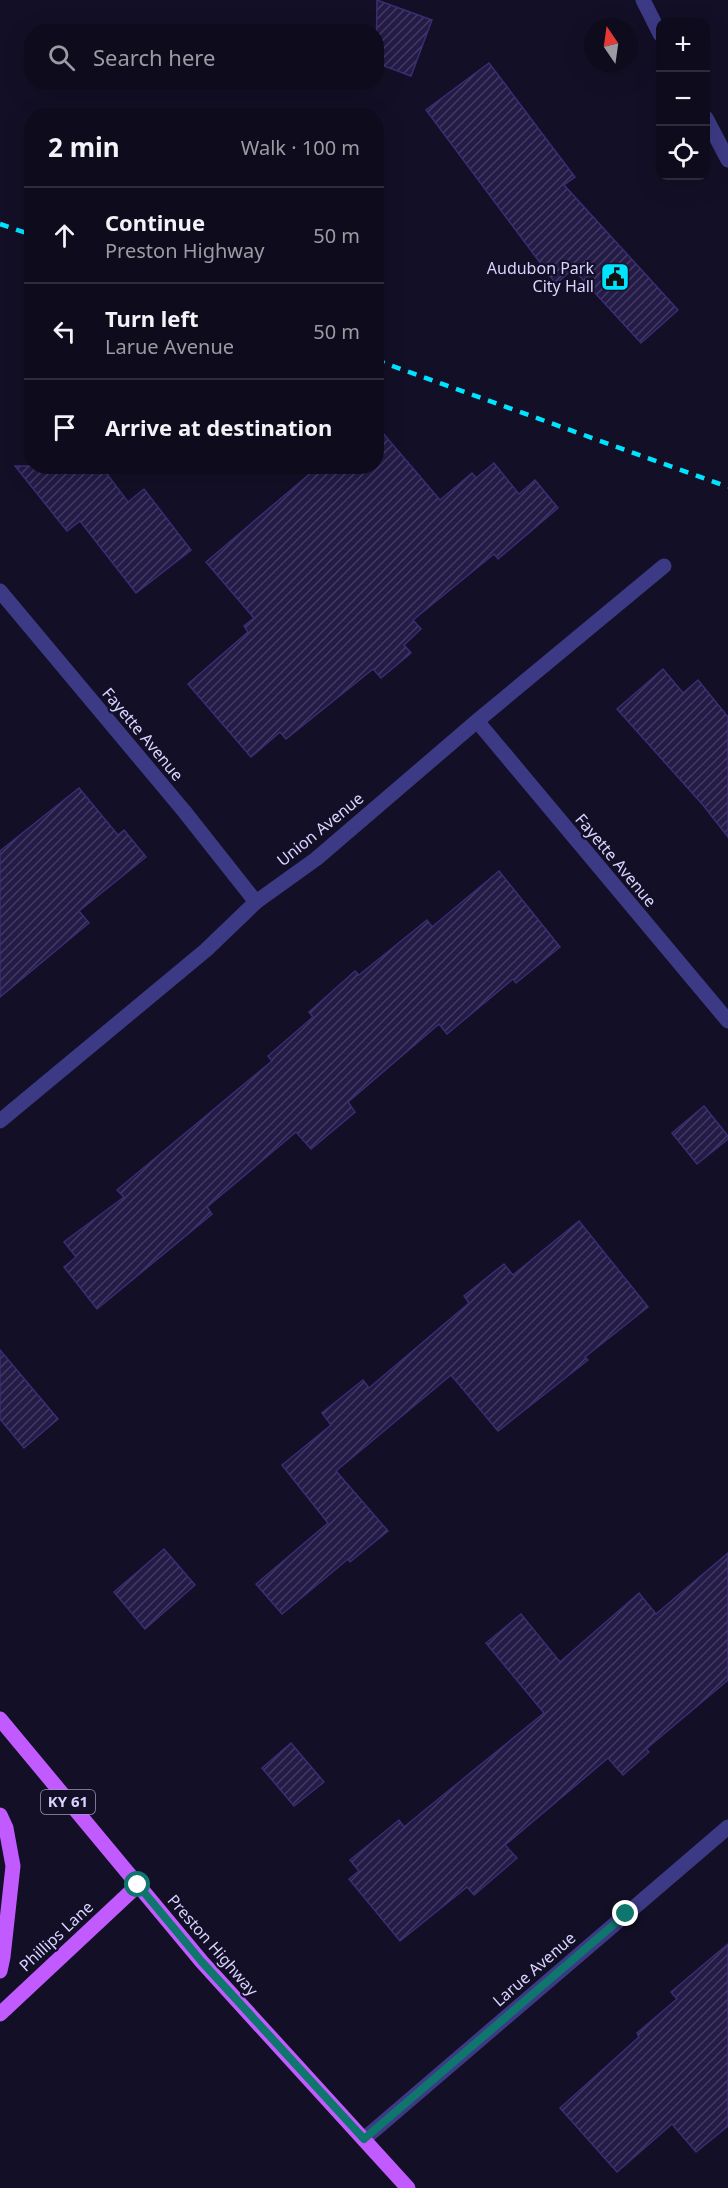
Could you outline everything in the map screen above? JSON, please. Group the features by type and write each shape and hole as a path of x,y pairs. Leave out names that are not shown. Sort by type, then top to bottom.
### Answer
{"main road":[{"name":"Preston Highway","path":"0,1719 202,1962 408,2188"},
{"path":"0,1815 6,1828 14,1866 0,1971"},
{"name":"Phillips Lane","path":"0,2014 138,1885"}],"street":[{"path":"643,0 656,26"},
{"path":"709,126 728,160"},
{"name":"Union Avenue","path":"0,1121 206,950 256,902 316,859 477,721 664,566"},
{"name":"Fayette Avenue","path":"0,591 184,811 256,902"},
{"name":"Fayette Avenue","path":"477,721 728,1022"},
{"name":"Larue Avenue","path":"364,2139 728,1827"}],"building":[{"path":"377,0 432,20 411,76 384,66 384,24 377,24"},
{"path":"489,63 575,177 564,185 678,310 641,343 573,269 556,284 426,110"},
{"path":"384,434 440,500 472,473 476,478 494,463 519,494 535,480 558,508 498,559 494,554 413,620 421,629 404,645 411,653 381,678 373,669 286,739 280,732 251,757 188,684 248,632 244,626 254,618 206,562 310,474 384,474"},
{"path":"15,466 24,466 24,474 107,474 128,502 144,489 191,550 136,593 80,521 67,531"},
{"path":"663,669 683,693 698,680 728,717 728,837 703,805 617,709"},
{"path":"79,788 118,835 124,830 146,857 79,911 89,923 0,997 0,851"},
{"path":"499,871 560,947 516,983 513,979 447,1034 439,1024 348,1102 355,1112 311,1149 296,1132 207,1207 212,1214 97,1309 64,1267 76,1257 64,1242 124,1197 117,1190 272,1061 268,1056 313,1017 309,1012 355,971 359,975 427,920 432,927"},
{"path":"704,1106 728,1139 697,1164 672,1133"},
{"path":"579,1221 648,1307 585,1357 588,1360 498,1431 451,1375 336,1471 388,1531 350,1562 348,1559 282,1614 256,1584 328,1523 282,1465 331,1425 322,1413 363,1380 369,1388 469,1303 464,1296 504,1264 513,1275"},
{"path":"0,1350 58,1419 24,1448 0,1419"},
{"path":"164,1549 195,1585 145,1629 114,1592"},
{"path":"728,1553 728,1680 646,1749 649,1752 623,1775 608,1758 505,1845 517,1858 474,1895 467,1887 400,1941 349,1879 359,1871 350,1860 399,1820 404,1827 544,1713 486,1643 521,1614 560,1662 639,1593 656,1614"},
{"path":"291,1743 324,1782 294,1806 262,1768"},
{"path":"728,1944 728,2126 696,2152 672,2124 617,2172 560,2108 639,2037 637,2033 677,1999 671,1992"}],"railway":[{"path":"0,224 24,232"},
{"path":"384,363 728,487"}],"place":[{"name":"Audubon Park City Hall","path":"615,277"}],"route":[{"path":"138,1885 202,1962 364,2139 626,1914"}]}
